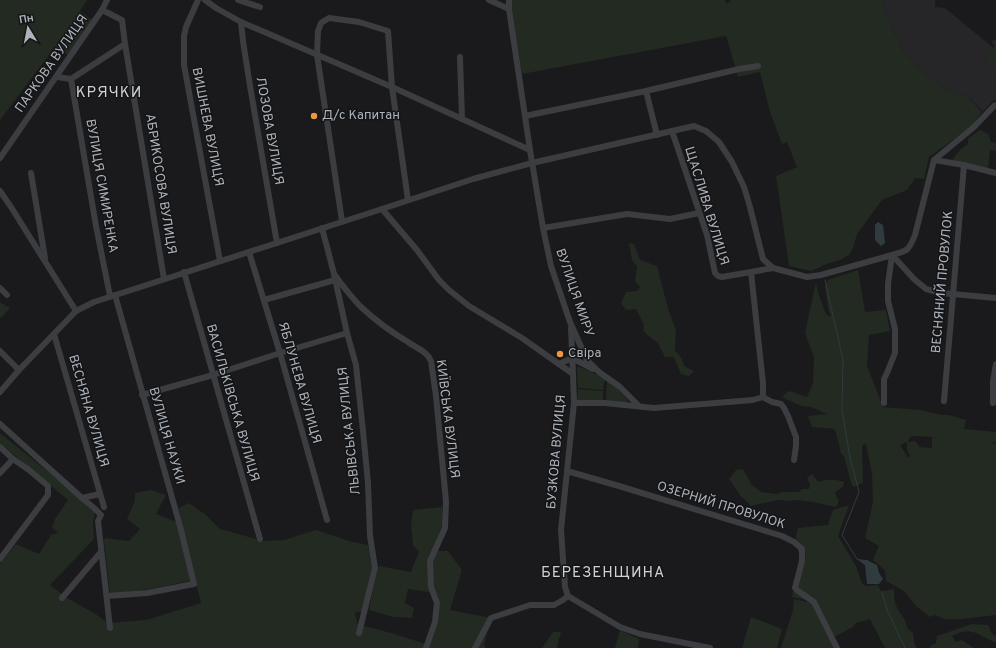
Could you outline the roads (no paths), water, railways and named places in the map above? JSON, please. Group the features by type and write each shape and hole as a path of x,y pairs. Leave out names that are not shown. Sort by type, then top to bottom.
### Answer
{"street":[{"name":"ПАРКОВА ВУЛИЦЯ","path":"0,158 102,10 107,0"},
{"name":"ВИШНЕВА ВУЛИЦЯ","path":"198,0 186,27 184,36 184,64 220,261"},
{"path":"206,0 214,2 216,8 242,22 392,87 530,150"},
{"path":"238,0 260,7"},
{"path":"489,0 508,9"},
{"name":"ВУЛИЦЯ МИРУ","path":"509,0 508,9 532,163 551,266 570,322 587,360 599,372 620,387 639,406"},
{"name":"АБРИКОСОВА ВУЛИЦЯ","path":"102,10 122,20 164,278"},
{"path":"342,221 317,55 318,31 321,23 328,18 359,22 388,31 392,87 408,200"},
{"name":"ЛОЗОВА ВУЛИЦЯ","path":"242,22 243,41 250,86 277,243"},
{"path":"56,77 71,79 125,44"},
{"path":"460,57 462,119"},
{"path":"525,116 758,66"},
{"name":"ВУЛИЦЯ СИМИРЕНКА","path":"71,79 96,226 113,296"},
{"path":"646,91 657,135"},
{"path":"934,160 974,127 996,105"},
{"name":"ЩАСЛИВА ВУЛИЦЯ","path":"76,310 94,302 164,278 277,243 473,178 694,126 706,131 719,142 732,162 744,187 763,259 773,268"},
{"name":"ЩАСЛИВА ВУЛИЦЯ","path":"672,132 707,235 715,273 722,277 773,268 807,277 821,275 902,253 911,247 934,160"},
{"path":"934,160 964,165 996,173"},
{"name":"ВЕСНЯНИЙ ПРОВУЛОК","path":"944,401 964,165"},
{"path":"31,173 45,261"},
{"path":"0,191 76,310 0,392"},
{"path":"382,209 417,250 439,280 449,290 469,306 522,338 573,374"},
{"path":"543,228 627,214 670,220 699,213"},
{"name":"ЛЬВІВСЬКА ВУЛИЦЯ","path":"322,228 356,365 368,483 370,536 375,568 359,633"},
{"name":"ЯБЛУНЕВА ВУЛИЦЯ","path":"249,252 280,353 327,520"},
{"path":"892,255 914,279 926,288 941,293 996,298"},
{"path":"884,403 884,379 895,353 895,329 888,301 888,284 892,255"},
{"name":"ВАСИЛЬКІВСЬКА ВУЛИЦЯ","path":"184,272 260,539"},
{"path":"751,272 763,383 763,397"},
{"path":"264,300 334,277"},
{"name":"КИЇВСЬКА ВУЛИЦЯ","path":"334,277 360,306 378,322 408,343 426,353 431,361 436,396 446,501 445,528 430,561 431,587 437,603 435,622 426,648"},
{"path":"0,288 7,295"},
{"name":"ВУЛИЦЯ НАУКИ","path":"107,596 147,593 194,584 180,526 113,296"},
{"name":"БУЗКОВА ВУЛИЦЯ","path":"568,596 565,587 561,530 574,403 570,322"},
{"path":"142,394 213,375 347,333"},
{"name":"ВЕСНЯНА ВУЛИЦЯ","path":"54,334 104,507"},
{"path":"0,352 19,370"},
{"path":"559,364 572,358 599,372"},
{"path":"993,403 993,381 996,364"},
{"path":"574,403 605,403 654,408 753,400 763,397 772,402 781,404 788,416 796,437 794,460"},
{"path":"0,424 93,507 100,515 98,521 110,628"},
{"path":"0,447 48,486 48,495 0,559"},
{"path":"0,473 13,459"},
{"name":"ОЗЕРНИЙ ПРОВУЛОК","path":"567,471 782,536 794,542 802,549 802,561 795,588 814,602 837,648"},
{"path":"82,498 100,494"},
{"path":"62,598 101,552"},
{"path":"475,648 491,618 530,605 554,605 564,600 568,596 620,627 640,634 710,648"}],"waterway":[{"path":"825,280 843,360 842,410 850,458 859,492 842,535 858,560"},
{"path":"882,593 888,612 905,648"}],"place":[{"name":"Д/с Капитан","path":"314,116"},
{"name":"Свіра","path":"560,354"}],"district":[{"name":"КРЯЧКИ","path":"109,93"},
{"name":"БЕРЕЗЕНЩИНА","path":"603,573"}]}
